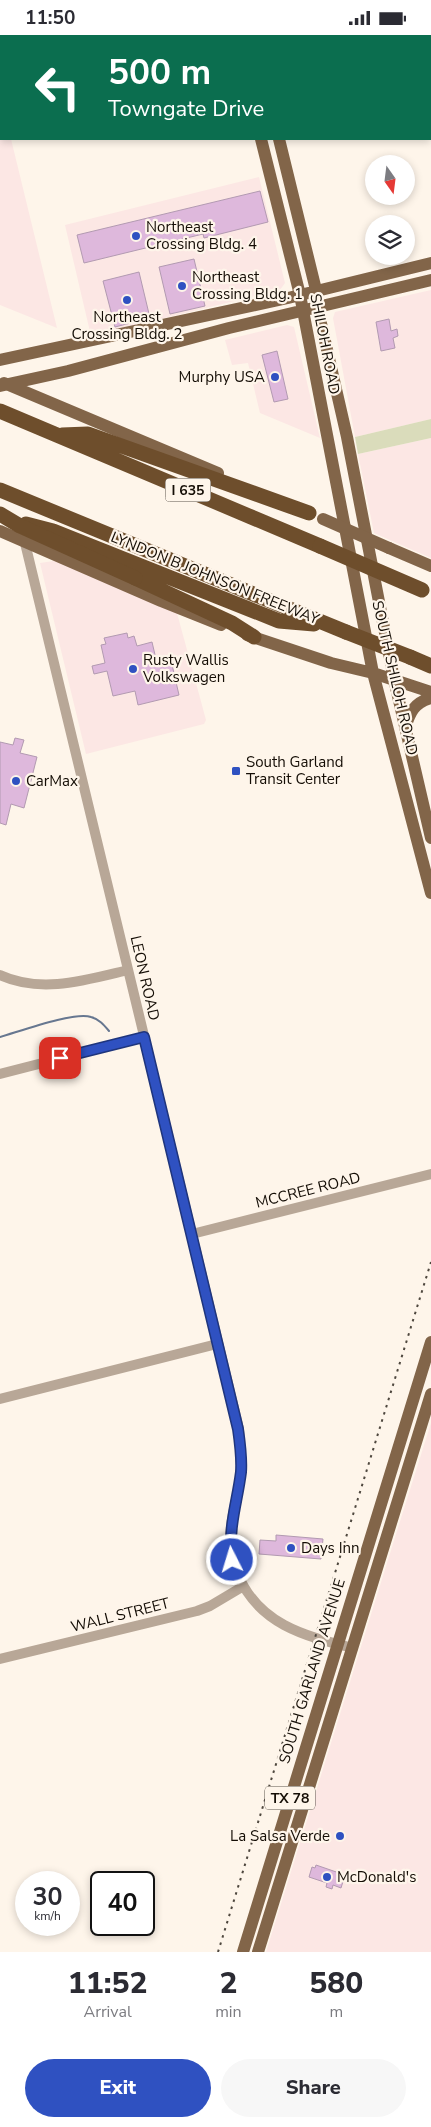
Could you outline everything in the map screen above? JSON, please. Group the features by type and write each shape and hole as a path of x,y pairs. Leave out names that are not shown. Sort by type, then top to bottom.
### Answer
{"highway":[{"name":"I 635","path":"0,411 427,592"},
{"path":"56,435 88,434 309,513"},
{"name":"LYNDON B JOHNSON FREEWAY","path":"0,490 431,665"},
{"path":"0,516 53,531 279,621 329,625"},
{"path":"0,516 232,623 254,637"}],"main road":[{"name":"SHILOH ROAD","path":"261,140 300,295 339,498"},
{"name":"SHILOH ROAD","path":"279,140 316,290 318,307 347,437 356,493"},
{"path":"0,359 300,295 431,263"},
{"path":"2,384 68,371 431,279"},
{"path":"2,384 431,566"},
{"path":"339,498 356,493"},
{"name":"SOUTH SHILOH ROAD","path":"356,493 394,679 431,838"},
{"name":"SOUTH SHILOH ROAD","path":"339,498 373,673 428,869 431,893"},
{"path":"0,531 161,601 254,637 331,663 394,679 431,692"},
{"path":"405,728 410,713 415,706 431,698"},
{"path":"401,776 415,773"},
{"name":"SOUTH GARLAND AVENUE","path":"243,1952 336,1644 431,1342"},
{"name":"TX 78","path":"258,1952 431,1394"}],"street":[{"name":"LEON ROAD","path":"25,543 235,1414 241,1453 241,1471 230,1541 232,1560 242,1587 252,1601 271,1618 295,1631 353,1649"},
{"path":"0,975 22,982 42,985 74,983 128,970"},
{"path":"0,1074 144,1037"},
{"name":"MCCREE ROAD","path":"192,1234 431,1174"},
{"path":"0,1399 217,1344"},
{"name":"WALL STREET","path":"0,1659 199,1610 242,1587"}],"shaded area":[{"path":"0,140 11,140 57,328 0,305"},
{"path":"259,177 285,283 280,290 91,336 65,225"},
{"path":"431,290 431,419 355,437 333,318 335,312"},
{"path":"287,325 294,327 320,438 260,413 248,363 232,365 225,340"},
{"path":"431,438 431,558 374,533 358,454"},
{"path":"60,560 177,613 206,720 204,724 86,754 40,563"},
{"path":"431,1423 431,1952 266,1952 397,1531"}],"green space":[{"path":"431,419 431,438 358,454 355,437"}],"building":[{"path":"260,191 268,222 204,238 203,234 84,263 77,235"},
{"name":"Northeast Crossing Bldg. 1","path":"194,259 205,306 170,314 159,267"},
{"name":"Northeast Crossing Bldg. 2","path":"139,272 150,318 115,327 103,281"},
{"path":"389,319 391,331 397,329 398,336 393,338 395,348 381,351 376,322"},
{"name":"Murphy USA","path":"277,351 288,399 274,402 262,355"},
{"name":"Rusty Wallis Volkswagen","path":"127,633 128,638 134,636 137,646 152,642 156,659 170,656 179,695 138,705 135,691 113,696 107,671 94,674 92,666 105,663 101,645 106,644 104,638"},
{"name":"CarMax","path":"15,738 24,740 20,753 37,757 24,808 11,804 6,825 0,823 0,742 13,745"},
{"name":"Days Inn","path":"276,1535 323,1539 321,1559 259,1554 260,1540 276,1541"},
{"name":"McDonald's","path":"316,1865 345,1875 341,1888 333,1885 332,1889 326,1887 327,1883 309,1877 312,1867 315,1868"}],"waterway":[{"path":"0,1037 60,1019 83,1016 96,1019 109,1031"}],"railway":[{"path":"218,1952 431,1262"}],"place":[{"name":"Northeast Crossing Bldg. 4","path":"136,236"},
{"name":"Northeast Crossing Bldg. 1","path":"182,286"},
{"name":"Northeast Crossing Bldg. 2","path":"127,300"},
{"name":"Murphy USA","path":"275,377"},
{"name":"Rusty Wallis Volkswagen","path":"133,669"},
{"name":"South Garland Transit Center","path":"236,771"},
{"name":"CarMax","path":"16,781"},
{"name":"Days Inn","path":"291,1548"},
{"name":"La Salsa Verde","path":"340,1836"},
{"name":"McDonald's","path":"327,1877"}],"route":[{"path":"60,1058 144,1037 238,1429 241,1471 231,1524 232,1560"}]}
